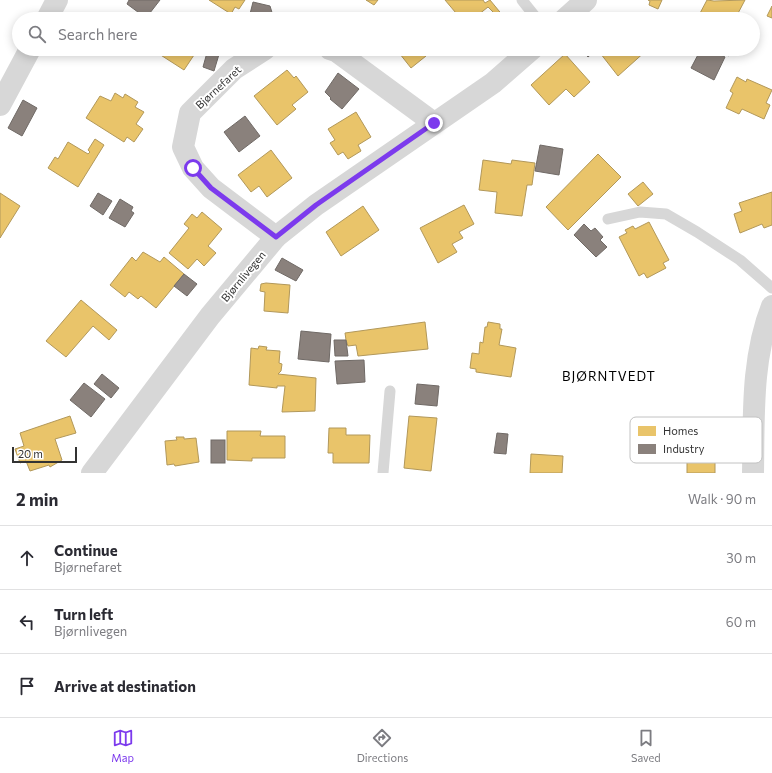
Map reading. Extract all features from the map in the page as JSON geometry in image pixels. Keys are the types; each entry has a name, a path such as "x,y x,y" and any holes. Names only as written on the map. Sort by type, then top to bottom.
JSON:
{"street":[{"path":"51,12 57,0"},
{"path":"573,12 586,0"},
{"path":"0,105 26,56"},
{"name":"Bjørnefaret","path":"254,56 234,69 190,113 183,147 193,168 211,188 276,237"},
{"path":"343,56 434,123"},
{"name":"Bjørnlivegen","path":"92,473 210,316 276,237 316,205 493,83 524,56"},
{"path":"754,417 758,354 772,306"},
{"path":"753,463 753,473"}],"lane":[{"path":"522,0 531,12"},
{"path":"608,219 640,212 666,214 740,260 772,288"},
{"path":"383,473 390,391"}],"building: Homes":[{"path":"209,0 245,0 239,9 235,7 232,12 228,12"},
{"path":"366,0 378,0 374,5"},
{"path":"445,0 483,0 485,3 490,0 500,12 493,12 488,7 482,12 455,12"},
{"path":"648,0 662,0 658,9 649,5 650,1"},
{"path":"707,0 745,0 739,12 701,12"},
{"path":"772,6 772,18 767,16"},
{"path":"162,56 193,56 184,70"},
{"path":"402,56 426,56 411,68"},
{"path":"563,56 567,56 590,82 574,97 566,89 549,105 531,85"},
{"path":"602,56 640,56 618,76"},
{"path":"287,70 294,78 296,76 308,92 292,105 296,109 277,125 254,96"},
{"path":"737,77 746,82 747,79 772,90 766,103 770,105 764,119 742,109 739,114 726,108 733,93 730,91"},
{"path":"115,93 123,98 125,94 138,102 135,107 144,112 136,124 143,129 134,142 127,137 124,142 86,118 100,96 111,101"},
{"path":"356,112 371,137 358,145 361,151 348,159 343,152 338,155 330,143 335,140 328,129"},
{"path":"95,139 104,145 78,187 48,168 55,157 58,159 68,142 88,154 90,152 88,150"},
{"path":"271,150 292,178 267,197 259,186 251,192 238,175"},
{"path":"598,154 621,177 568,230 546,207"},
{"path":"483,160 511,164 512,160 535,163 532,185 527,185 522,216 495,213 497,192 479,190"},
{"path":"643,182 653,194 638,206 628,194"},
{"path":"772,192 772,225 764,228 762,224 740,233 734,214 742,211 739,203"},
{"path":"0,193 20,206 0,238"},
{"path":"464,205 474,224 459,232 463,238 452,244 457,252 438,263 420,228"},
{"path":"363,206 379,230 341,256 326,232"},
{"path":"202,212 222,229 208,246 216,253 204,266 197,259 188,269 169,253 189,228 184,224 192,214 197,218"},
{"path":"649,222 669,260 663,263 666,268 647,278 644,273 639,276 619,237 627,233 625,230 633,226 635,229"},
{"path":"143,252 160,262 164,257 184,274 156,308 141,296 138,299 129,292 125,297 110,285 132,257 136,261"},
{"path":"261,284 290,285 288,313 264,311 265,292 260,291"},
{"path":"81,300 117,330 109,340 93,326 66,357 46,341"},
{"path":"425,322 428,349 358,356 356,345 348,346 346,340 345,333"},
{"path":"488,322 500,324 500,329 502,329 499,345 516,348 511,377 476,372 476,369 470,368 472,353 479,354 480,342 483,343 485,327 487,327"},
{"path":"259,346 267,347 266,350 280,351 279,363 282,364 281,371 278,374 316,378 315,411 282,412 285,386 277,386 277,388 249,385 251,348 258,349"},
{"path":"70,416 76,433 55,439 62,460 50,467 49,465 30,471 26,461 20,463 15,449 24,446 20,433"},
{"path":"409,416 437,418 431,471 404,468"},
{"path":"329,428 346,428 346,435 370,435 369,463 333,463 333,453 328,453"},
{"path":"227,431 261,431 260,436 285,436 285,458 252,458 252,461 227,460"},
{"path":"176,437 184,437 184,439 196,438 199,462 175,466 174,464 167,465 165,441 177,440"},
{"path":"531,454 563,456 562,473 530,473"},
{"path":"687,463 715,463 715,473 687,473"}],"building: Industry":[{"path":"129,0 160,0 151,12 138,12 127,4"},
{"path":"253,2 270,6 272,12 250,12"},
{"path":"206,56 218,56 214,71 203,67"},
{"path":"697,56 725,57 714,80 691,68"},
{"path":"338,73 359,89 342,109 330,99 331,98 325,92"},
{"path":"23,100 37,108 22,136 8,128"},
{"path":"245,116 260,136 239,152 224,132"},
{"path":"540,145 563,149 559,175 535,171"},
{"path":"98,193 112,201 103,215 90,206"},
{"path":"120,199 133,207 131,211 134,213 125,227 109,218"},
{"path":"584,224 591,231 595,228 603,237 600,240 607,247 596,257 574,235"},
{"path":"282,258 303,270 296,281 275,270"},
{"path":"184,274 197,284 187,296 174,286"},
{"path":"301,331 331,334 329,362 298,359"},
{"path":"334,340 346,340 348,356 335,356"},
{"path":"364,360 365,382 337,384 335,361"},
{"path":"102,374 119,388 111,398 94,384"},
{"path":"84,383 105,399 91,417 70,400"},
{"path":"417,384 439,386 437,406 415,404"},
{"path":"497,433 508,434 506,454 494,453"},
{"path":"211,440 225,440 225,463 211,463"}],"district":[{"name":"BJØRNTVEDT","path":"609,376"}],"route":[{"path":"193,168 211,188 276,237 316,205 434,123"}]}
